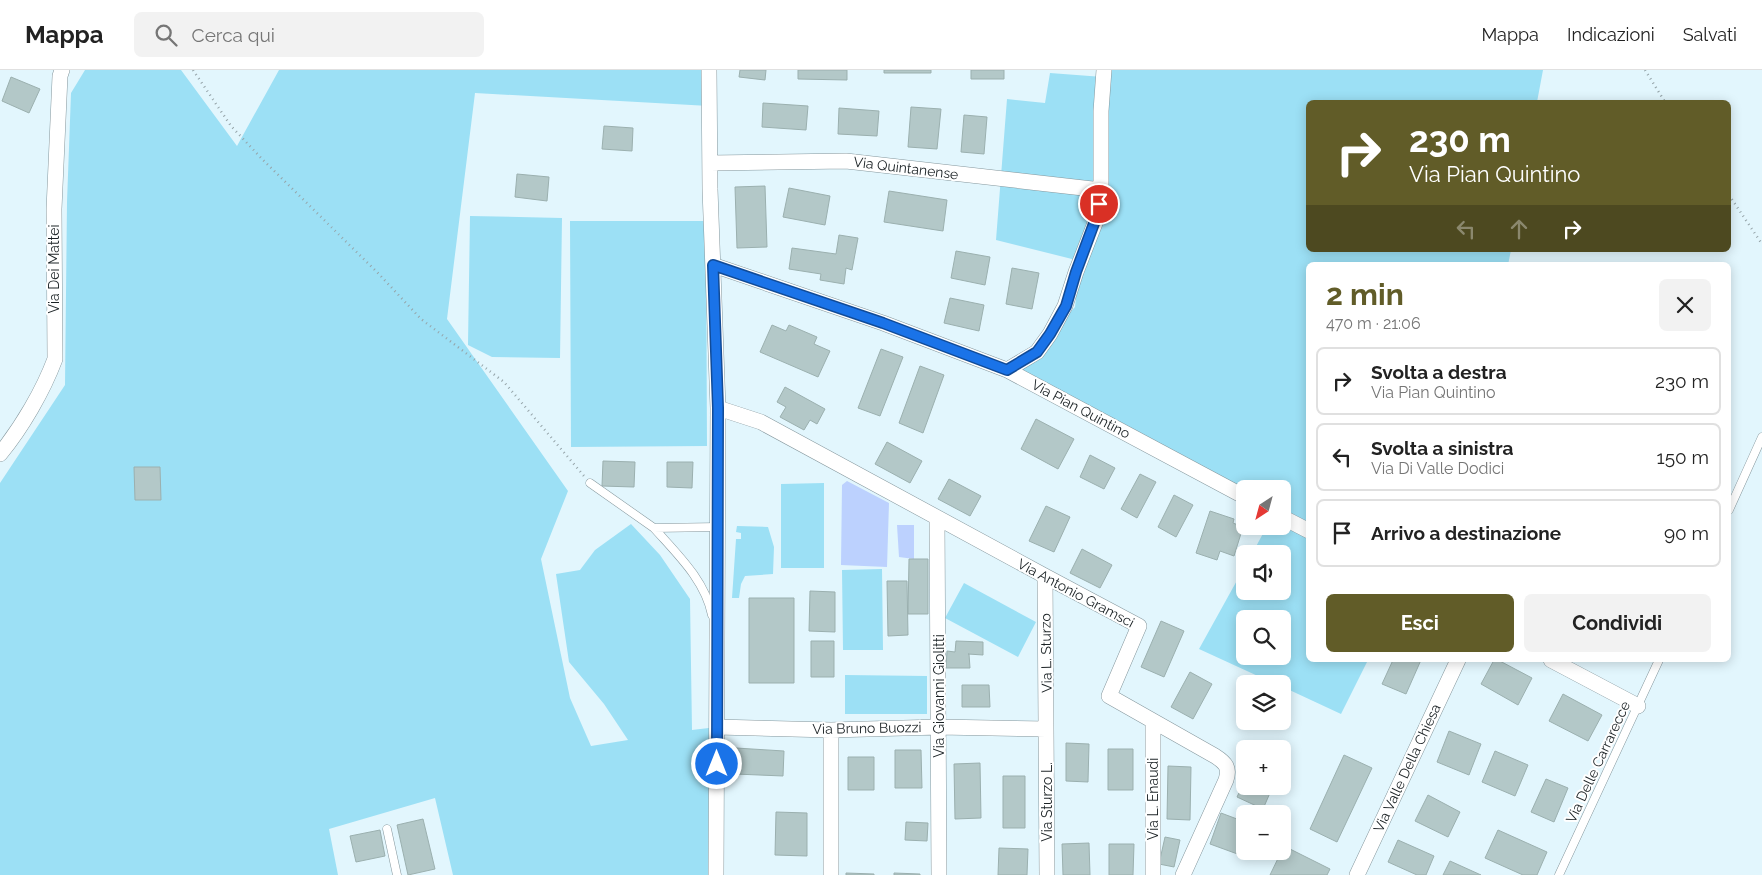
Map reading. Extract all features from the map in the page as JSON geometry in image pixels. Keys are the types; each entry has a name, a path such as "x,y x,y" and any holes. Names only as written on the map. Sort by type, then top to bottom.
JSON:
{"street":[{"name":"Via Dei Mattei","path":"0,454 9,443 47,382 54,359 54,209 60,76 62,70"},
{"path":"709,70 718,408 716,875"},
{"path":"1007,370 1037,352 1050,334 1066,306 1076,272 1096,218 1101,190 1101,111 1104,70"},
{"name":"Via Quintanense","path":"710,163 846,161 1101,190"},
{"name":"Via Pian Quintino","path":"713,265 883,323 1007,370 1236,491"},
{"name":"Via Antonio Gramsci","path":"718,408 761,422 1139,626 1109,696 1215,756 1226,764 1228,769 1226,780 1183,875"},
{"name":"Via Giovanni Giolitti","path":"937,518 939,875"},
{"path":"1291,522 1306,529"},
{"name":"Via L. Sturzo","path":"1045,576 1046,729"},
{"name":"Via Valle Della Chiesa","path":"1356,875 1457,662"},
{"path":"1555,662 1638,706"},
{"name":"Via L. Enaudi","path":"1152,875 1153,722"},
{"name":"Via Bruno Buozzi","path":"717,727 831,730 939,727 1046,729"},
{"name":"Via Sturzo L.","path":"1046,729 1047,875"},
{"path":"831,730 831,875"}],"lane":[{"path":"1731,506 1762,437"},
{"path":"590,483 654,528 694,574 710,606 717,641"},
{"path":"654,528 718,527"},
{"name":"Via Delle Carrarecce","path":"1559,875 1658,662"},
{"path":"387,829 397,875"}],"path":[{"path":"193,70 232,126 263,160 377,272 421,319 504,382 590,483"},
{"path":"1645,70 1664,100"},
{"path":"1731,198 1762,244"}],"shaded area":[{"path":"85,70 181,70 237,146 279,70 709,70 709,106 475,93 447,319 568,491 541,559 570,698 591,746 628,740 604,704 569,662 556,574 580,570 595,550 631,524 660,555 690,599 692,730 717,727 716,875 453,875 435,798 329,829 338,875 0,875 0,483 65,385 67,202 71,93"},
{"path":"1104,70 1543,70 1537,100 1306,100 1306,252 1511,252 1509,262 1306,262 1306,662 1367,662 1341,714 1291,691 1291,675 1255,675 1199,649 1236,582 1236,600 1291,600 1291,545 1257,545 1262,535 1291,535 1291,480 1236,480 1236,484 1007,370 1050,334 1075,307 1080,261 996,240 1007,99 1045,103 1050,73 1103,77"},
{"path":"470,216 562,218 560,358 492,357 468,345"},
{"path":"570,221 706,221 707,446 571,447"},
{"path":"847,481 889,503 887,567 841,565 842,485"},
{"path":"824,483 824,568 781,568 781,484"},
{"path":"897,525 914,525 914,559 899,557"},
{"path":"737,526 768,527 774,547 773,574 745,576 741,584 739,598 732,598 736,539 741,539 741,533 736,532"},
{"path":"882,569 883,650 843,650 842,570"},
{"path":"964,583 1036,622 1018,657 945,618"},
{"path":"845,675 927,676 927,714 845,714"}],"building":[{"path":"740,70 766,70 765,80 739,77"},
{"path":"798,70 847,70 847,80 798,79"},
{"path":"884,70 931,70 931,73 884,73"},
{"path":"971,70 1004,70 1004,79 971,79"},
{"path":"11,77 40,89 29,113 2,101"},
{"path":"763,103 808,106 806,130 762,127"},
{"path":"911,107 941,109 937,149 908,147"},
{"path":"839,108 879,111 877,136 838,134"},
{"path":"964,115 987,117 984,154 961,152"},
{"path":"604,126 633,128 632,151 602,149"},
{"path":"517,174 549,177 547,201 515,197"},
{"path":"765,186 767,247 737,248 735,187"},
{"path":"789,188 830,196 825,225 783,217"},
{"path":"889,191 947,200 943,231 884,222"},
{"path":"839,235 858,238 852,270 846,268 844,284 820,280 821,274 789,269 792,248 836,254"},
{"path":"956,251 990,257 985,285 951,278"},
{"path":"1012,268 1039,273 1032,309 1006,304"},
{"path":"950,298 984,305 979,331 944,323"},
{"path":"772,325 786,331 789,325 817,337 814,344 830,351 818,377 760,352"},
{"path":"881,349 903,357 880,416 858,408"},
{"path":"920,366 944,375 923,433 899,423"},
{"path":"785,387 825,409 817,424 810,420 804,430 780,417 786,407 777,402"},
{"path":"1036,419 1074,439 1058,469 1021,449"},
{"path":"887,442 922,461 910,483 875,464"},
{"path":"1090,455 1115,468 1104,489 1080,477"},
{"path":"603,461 635,462 634,487 602,486"},
{"path":"667,462 693,462 692,488 667,487"},
{"path":"134,467 160,467 161,500 135,500"},
{"path":"1140,474 1156,482 1137,518 1121,509"},
{"path":"949,479 981,496 970,516 938,499"},
{"path":"1174,495 1193,505 1176,537 1158,527"},
{"path":"1046,506 1070,517 1054,552 1029,541"},
{"path":"1210,511 1234,519 1236,535 1241,535 1234,556 1220,551 1217,560 1196,553"},
{"path":"1082,549 1112,565 1100,588 1070,573"},
{"path":"909,559 928,559 928,614 908,614"},
{"path":"887,581 907,581 908,635 888,636"},
{"path":"810,591 835,592 835,632 809,631"},
{"path":"749,598 794,598 794,683 749,683"},
{"path":"1161,621 1184,631 1164,677 1141,667"},
{"path":"811,641 834,641 834,677 811,677"},
{"path":"956,641 983,642 983,655 969,654 970,668 946,668 947,651 955,652"},
{"path":"1392,662 1420,662 1406,694 1382,684"},
{"path":"1493,662 1502,662 1532,678 1518,705 1481,684"},
{"path":"1190,672 1212,684 1193,719 1171,707"},
{"path":"962,685 989,685 990,707 962,707"},
{"path":"1563,694 1602,715 1588,741 1549,721"},
{"path":"1449,731 1481,744 1469,775 1437,762"},
{"path":"1066,743 1089,744 1088,782 1066,781"},
{"path":"736,748 784,751 783,776 735,774"},
{"path":"1108,749 1133,749 1133,790 1108,790"},
{"path":"895,750 921,750 922,788 895,788"},
{"path":"1495,751 1528,765 1515,796 1482,782"},
{"path":"1344,755 1372,768 1337,842 1310,829"},
{"path":"848,757 874,757 874,790 848,790"},
{"path":"980,763 981,818 955,819 954,764"},
{"path":"1168,766 1191,767 1190,820 1167,819"},
{"path":"1003,776 1025,776 1025,828 1003,828"},
{"path":"1546,779 1568,788 1554,822 1531,812"},
{"path":"1238,795 1269,795 1265,805 1254,805 1237,797"},
{"path":"1428,795 1460,812 1448,837 1415,821"},
{"path":"776,812 807,813 807,856 775,855"},
{"path":"1221,813 1236,819 1236,853 1210,844"},
{"path":"423,819 435,869 408,875 397,825"},
{"path":"906,822 928,823 927,841 905,840"},
{"path":"380,830 385,856 356,862 350,836"},
{"path":"1498,830 1547,852 1537,875 1523,875 1485,858"},
{"path":"1165,837 1180,840 1174,867 1159,864"},
{"path":"1398,840 1434,856 1426,875 1417,875 1388,862"},
{"path":"1089,843 1090,875 1063,875 1062,844"},
{"path":"1109,844 1134,844 1133,875 1109,875"},
{"path":"999,848 1028,849 1027,875 998,875"},
{"path":"1291,850 1330,869 1327,875 1270,875 1277,860 1291,860"},
{"path":"1450,861 1481,875 1443,875"},
{"path":"846,873 874,874 874,875 846,875"},
{"path":"894,873 920,874 920,875 894,875"}],"route":[{"path":"717,764 718,408 713,265 883,323 1007,370 1037,352 1066,306 1099,204"}]}
